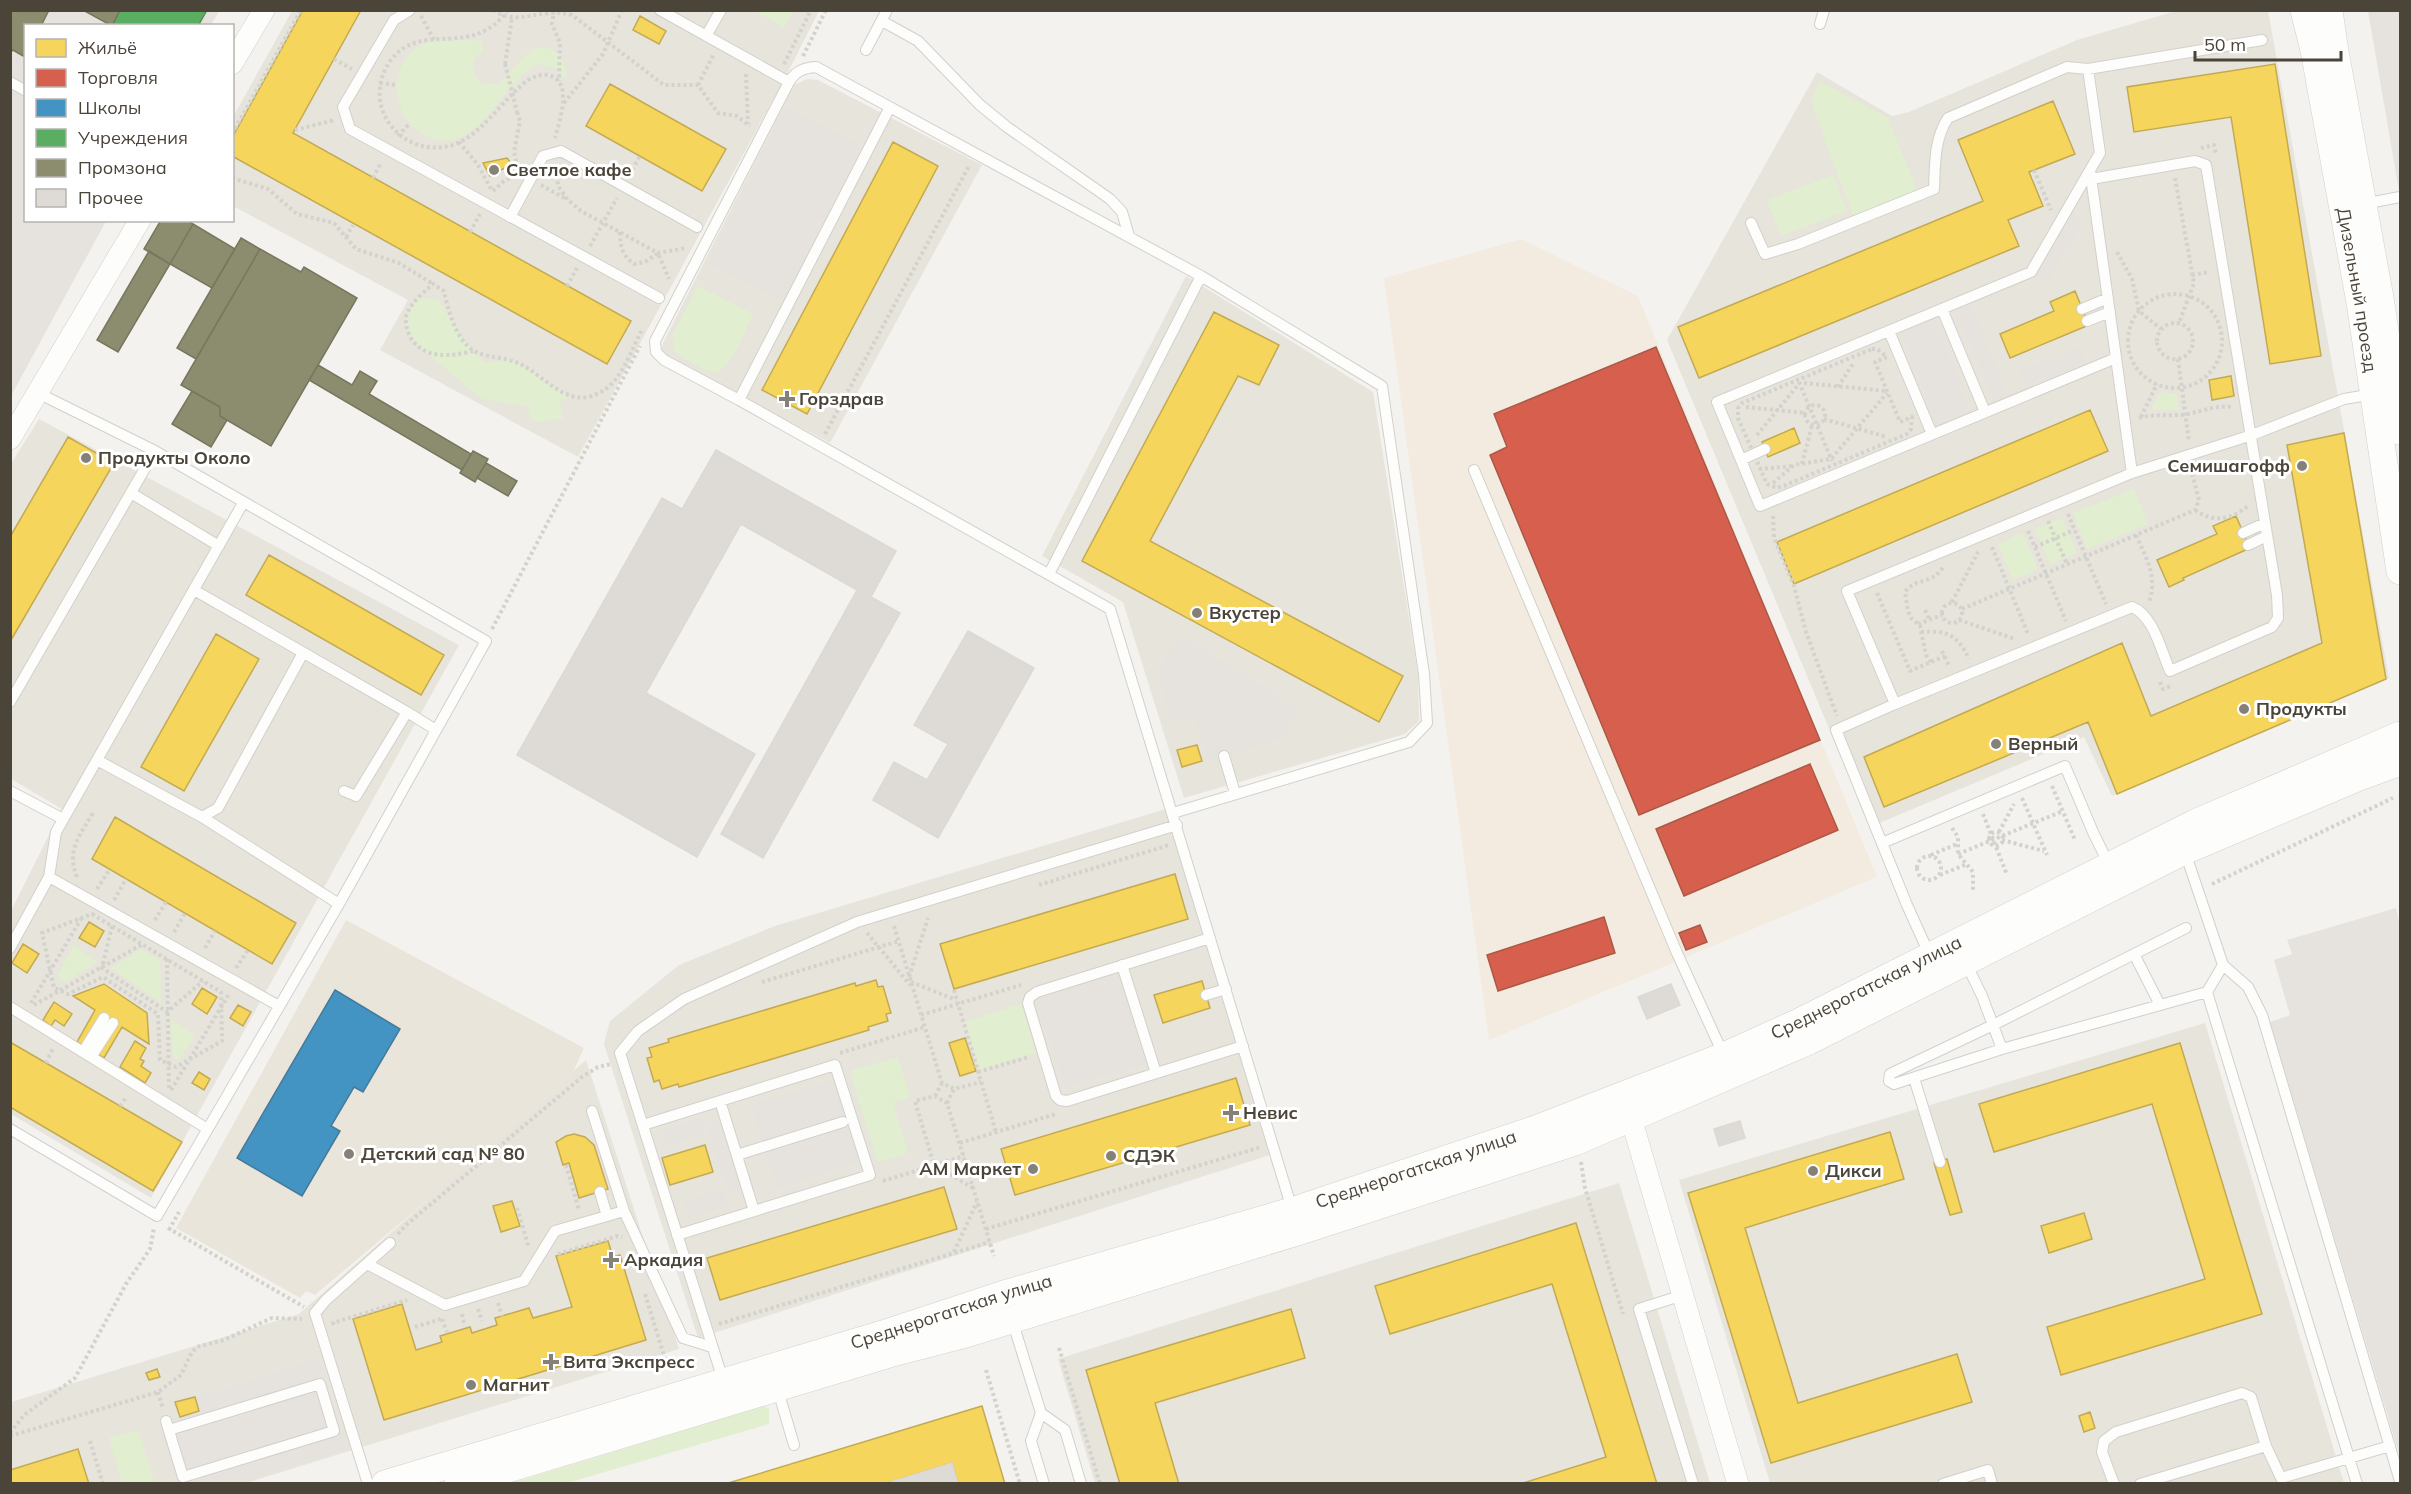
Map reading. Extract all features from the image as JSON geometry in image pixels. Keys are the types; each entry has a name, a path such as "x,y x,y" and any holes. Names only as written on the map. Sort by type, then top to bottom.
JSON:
{"street":[{"path":"234,61 264,10"},
{"name":"Дизельный проезд","path":"2304,10 2379,319 2374,394 2400,571"},
{"name":"Дизельный проезд","path":"2329,10 2363,204 2379,319 2400,431"},
{"path":"10,439 139,222"},
{"name":"Среднерогатская улица","path":"385,1484 414,1479 774,1378 1012,1319 1296,1221 1486,1147 1727,1066 1809,1041 1960,953 2400,735"},
{"name":"Среднерогатская улица","path":"2180,842 2400,762"},
{"name":"Среднерогатская улица","path":"774,1378 974,1303 1296,1221 1558,1148 1631,1118 1727,1066"},
{"path":"1631,1118 1738,1484"},
{"name":"Среднерогатская улица","path":"458,1484 727,1392"}],"lane":[{"path":"410,10 394,20 343,107 350,129 659,298"},
{"path":"660,10 778,76 791,79"},
{"path":"706,36 721,10"},
{"path":"1820,24 1824,10"},
{"path":"866,50 885,16 918,41 980,105 1007,127 1110,199 1122,212 1129,236"},
{"path":"1751,223 1765,254 1798,244 1934,189 1938,142 1941,129 1948,118 2067,67 2088,69 2262,40"},
{"path":"1173,813 1409,742 1427,723 1424,674 1382,386 1201,276 1129,236 816,67 803,68 791,79 655,341 656,352 664,360 1110,609 1296,1221"},
{"path":"2088,69 2100,153 2091,175 2031,272 1717,402 1760,506 1836,469 1932,434 2116,358"},
{"path":"10,82 24,90"},
{"path":"739,400 890,107"},
{"path":"510,217 543,156 561,151 697,227"},
{"path":"1936,966 1836,730 2132,607 2139,609 2147,619 2170,671 2272,627 2278,618 2277,595 2252,435 2237,386 2206,165 2200,161 2091,175"},
{"path":"2091,175 2132,472"},
{"path":"2363,204 2400,197"},
{"path":"1049,574 1201,276"},
{"path":"2082,309 2108,298"},
{"path":"1942,309 1985,412"},
{"path":"2087,321 2110,312"},
{"path":"1889,331 1932,434"},
{"path":"10,1129 157,1216 206,1128 339,904 486,641 155,451 38,393"},
{"path":"1895,704 1847,591 2064,506 2132,472 2252,435 2344,399 2374,394"},
{"path":"1741,460 1765,449"},
{"path":"10,702 155,451"},
{"path":"1474,470 1677,953 1727,1066"},
{"path":"131,493 219,546"},
{"path":"10,948 49,877 56,832 243,503"},
{"path":"2243,533 2265,523"},
{"path":"2248,545 2267,536"},
{"path":"194,590 436,730"},
{"path":"202,817 218,808 303,653"},
{"path":"344,790 356,796 407,712"},
{"path":"1224,756 1236,793"},
{"path":"97,760 202,817 339,904"},
{"path":"1882,843 2065,766 2093,832 2115,875"},
{"path":"10,791 63,819"},
{"path":"727,1392 677,1235 663,1175 643,1125 620,1053 638,1031 684,999 857,922 1177,825"},
{"path":"2180,842 2223,965 2248,987 2262,1015 2400,1481"},
{"path":"49,877 152,932 279,1006"},
{"path":"2186,928 1890,1074 1889,1080 1894,1084 2002,1049 2206,992 2223,965"},
{"path":"1210,938 1037,992 1030,997 1028,1003 1056,1096 1060,1100 1067,1101 1243,1046"},
{"path":"1960,953 2002,1049"},
{"path":"2134,954 2160,1005"},
{"path":"1122,965 1156,1073"},
{"path":"1206,995 1226,989"},
{"path":"2206,992 2357,1484"},
{"path":"10,1007 206,1128"},
{"path":"87,1054 108,1020"},
{"path":"643,1125 835,1065 870,1175 677,1235"},
{"path":"1914,1078 1940,1162"},
{"path":"720,1101 754,1211"},
{"path":"592,1111 624,1211 683,1338 712,1347"},
{"path":"737,1155 843,1122"},
{"path":"600,1192 607,1216"},
{"path":"369,1265 445,1305 524,1281 555,1231 624,1211"},
{"path":"368,1484 317,1316 326,1300 369,1265 390,1243"},
{"path":"1683,1295 1639,1309 1693,1484"},
{"path":"1012,1319 1041,1413 1031,1440 1044,1484"},
{"path":"774,1378 794,1444"},
{"path":"320,1384 334,1431 183,1477 168,1425 320,1384"},
{"path":"2114,1484 2102,1452 2104,1441 2116,1432 2242,1393 2251,1397 2266,1446 2281,1478 2390,1446"},
{"path":"1041,1413 1065,1430 1081,1484"},
{"path":"2140,1484 2266,1446"},
{"path":"1943,1484 1988,1470 1992,1484"}],"path":[{"path":"234,130 301,10"},
{"path":"417,10 434,41"},
{"path":"493,10 504,17 513,18 554,11 572,15 664,85 698,85"},
{"path":"508,10 504,17 483,33 471,38 414,43 396,54 383,73 379,88 381,109 388,123 396,133 417,144 444,147 459,142 484,123 528,80 538,75 553,76 559,82"},
{"path":"622,10 609,43 564,103 553,152 555,177 568,200 581,211 658,253 669,279"},
{"path":"778,76 811,10"},
{"path":"791,79 826,10"},
{"path":"554,11 552,24 559,37 559,82 564,103"},
{"path":"513,18 505,64 520,121 514,152 519,174"},
{"path":"698,85 720,44"},
{"path":"698,85 718,113 737,116 749,125 746,58"},
{"path":"295,130 346,118"},
{"path":"459,142 478,165 492,192"},
{"path":"2191,149 2214,145 2216,157"},
{"path":"819,445 976,154"},
{"path":"567,286 640,156"},
{"path":"2173,165 2194,283 2179,323"},
{"path":"2034,170 2051,210"},
{"path":"234,179 268,189 297,214 334,223 356,249 399,263 444,291 460,335 473,351"},
{"path":"2046,219 2056,201"},
{"path":"346,237 353,225"},
{"path":"620,232 622,252 634,264 645,262 658,253 686,248"},
{"path":"2115,248 2132,279 2139,311 2161,329"},
{"path":"2192,275 2211,272 2215,274"},
{"path":"433,284 410,308 406,318 408,333 416,345 438,356 473,351 520,364 570,397 584,398 608,388 616,379 643,328"},
{"path":"2164,295 2190,296 2203,303 2214,314 2220,328 2222,344 2218,360 2209,373 2197,383 2181,388 2169,388 2146,378 2138,370 2129,351 2129,329 2139,311 2150,301 2164,295"},
{"path":"2223,321 2227,343"},
{"path":"2171,323 2179,323 2188,328 2193,340 2189,353 2178,359 2165,357 2158,351 2157,338 2161,329 2171,323"},
{"path":"486,641 650,328"},
{"path":"2122,335 2127,367"},
{"path":"1838,387 1860,353"},
{"path":"1800,382 1749,444 1759,469 1770,486 1777,488 1836,469 1907,434 1911,429 1912,417 1900,422 1875,363 1887,357"},
{"path":"2178,359 2190,446"},
{"path":"1794,370 1815,425 1836,469"},
{"path":"1800,382 1887,392"},
{"path":"2140,418 2157,384"},
{"path":"2134,420 2166,412 2186,414 2218,405 2238,408 2237,386"},
{"path":"2169,388 2169,393"},
{"path":"1759,469 1831,459 1887,392"},
{"path":"1809,406 1816,405 1822,408 1824,419"},
{"path":"1739,406 1805,413"},
{"path":"1809,406 1805,413 1806,420 1815,425"},
{"path":"1802,464 1815,425 1824,419 1895,439"},
{"path":"1770,486 1794,465"},
{"path":"2181,471 2201,466"},
{"path":"1962,609 2195,510 2199,500 2191,468"},
{"path":"2195,510 2209,519 2221,520 2243,510 2248,506 2250,498"},
{"path":"1772,500 1774,538 1794,585 1806,632 1841,728"},
{"path":"2067,564 2047,517 2064,506 2111,616"},
{"path":"2026,526 2066,622"},
{"path":"2035,547 2074,530"},
{"path":"2136,535 2152,571 2153,587 2148,605"},
{"path":"1989,541 2030,637"},
{"path":"1942,615 1944,606 1952,602 1983,544"},
{"path":"1931,662 1926,655 1921,632 1908,611 1905,592 1913,583 1927,581 1935,576 1946,559"},
{"path":"1875,588 1910,671 1945,656"},
{"path":"1942,615 1948,622 1954,623 1959,620 1963,614 1962,609 1952,602"},
{"path":"1925,609 1929,619"},
{"path":"1917,624 1942,615"},
{"path":"1959,620 2021,641"},
{"path":"1946,632 1948,622"},
{"path":"1921,632 1946,632 1960,643 1971,663"},
{"path":"1942,651 1951,671"},
{"path":"2159,680 2163,689 2174,685"},
{"path":"2047,774 2075,840"},
{"path":"1991,833 2001,836 2046,853 2020,794 2001,836 1996,846"},
{"path":"2212,884 2393,798"},
{"path":"1979,802 1991,833 1991,840 1996,846 2007,875"},
{"path":"1958,854 2062,811"},
{"path":"1940,819 1954,830 1958,837 1958,854 1974,877 1973,892"},
{"path":"1170,845 1177,825"},
{"path":"1958,844 1920,859 1917,870 1921,877 1928,880 1967,864"},
{"path":"1931,855 1940,863 1939,875"},
{"path":"95,892 110,869"},
{"path":"112,903 126,879"},
{"path":"85,912 28,1008 142,944 152,932 166,902"},
{"path":"88,906 113,922 102,968"},
{"path":"890,911 909,980"},
{"path":"167,1012 206,979 230,994 169,1093 167,1012 168,941 185,913"},
{"path":"92,914 221,992 222,1041 176,1067 160,1060 158,1014 103,977 68,994 54,988 42,933 81,918 92,914"},
{"path":"905,989 928,918"},
{"path":"857,922 909,980 942,1083 954,1089 981,1082"},
{"path":"200,957 215,931"},
{"path":"756,984 899,941"},
{"path":"233,974 248,950"},
{"path":"102,968 167,1012"},
{"path":"909,980 957,1002"},
{"path":"921,1015 957,1002 1023,984"},
{"path":"954,990 996,1132"},
{"path":"833,1055 925,1027"},
{"path":"46,1063 54,1045"},
{"path":"978,1072 1043,1052"},
{"path":"390,1243 406,1225 582,1077 598,1067 616,1063"},
{"path":"934,1096 942,1083"},
{"path":"954,1089 947,1103 994,1256"},
{"path":"120,1106 130,1090"},
{"path":"947,1103 934,1096 915,1101 934,1166 973,1188"},
{"path":"986,1229 1262,1147"},
{"path":"566,1165 590,1245"},
{"path":"953,1253 977,1201"},
{"path":"157,1216 169,1230 317,1316"},
{"path":"10,1434 24,1415 75,1378 126,1284 150,1249 157,1216"},
{"path":"556,1255 618,1236 627,1244"},
{"path":"706,1328 990,1242"},
{"path":"642,1286 666,1362"},
{"path":"415,1327 508,1299"},
{"path":"336,1334 333,1323 408,1300 417,1304"},
{"path":"498,1302 502,1316"},
{"path":"478,1308 482,1321"},
{"path":"461,1313 465,1326"},
{"path":"434,1314 442,1319 447,1332"},
{"path":"10,1434 158,1392 181,1375 192,1352 201,1345 224,1340 272,1318 317,1316"},
{"path":"1059,1348 1100,1484"},
{"path":"986,1370 1020,1484"},
{"path":"90,1441 103,1484"}],"shaded area":[{"path":"11,11 219,11 212,24 24,24 24,222 105,222 11,396"},
{"path":"292,11 819,11 784,80 578,457 380,350 408,300 234,207 234,115"},
{"path":"2176,11 2268,11 2389,678 2112,796 2084,737 1870,827 1667,340 1817,72 1892,116 1909,112 2077,40"},
{"path":"2368,11 2400,11 2400,197"},
{"path":"807,79 818,80 982,165 830,443 666,355 662,350 663,343 794,85"},
{"path":"786,107 861,145 782,302 707,264"},
{"path":"2072,215 2083,222 2048,281 2037,275"},
{"path":"1521,239 1638,296 1877,877 1489,1040 1384,278"},
{"path":"1186,276 1373,392 1418,675 1419,721 1405,734 1184,798 1123,602 1042,556"},
{"path":"1970,304 2008,395 1994,401 1956,310"},
{"path":"1935,318 1970,411 1936,424 1901,331"},
{"path":"2080,347 2087,363 2027,386 2020,370"},
{"path":"39,419 459,645 151,1198 11,1114 11,911 62,809 11,779 10,465"},
{"path":"1181,635 1299,708 1282,739 1208,761 1195,718 1172,725 1157,671"},
{"path":"1166,809 1270,1155 698,1338 604,1044 610,1021 679,965 775,926"},
{"path":"2396,908 2400,925 2400,1457 2270,1022 2290,1015 2274,960 2292,954 2287,940"},
{"name":"Детский сад № 80","path":"346,920 584,1048 569,1081 315,1295 306,1291 300,1298 176,1228"},
{"path":"1119,973 1146,1064 1064,1088 1037,997"},
{"path":"2205,1023 2344,1483 1770,1483 1679,1180"},
{"path":"586,1060 679,1349 246,1483 11,1484 11,1402 299,1314"},
{"path":"836,1078 862,1161 777,1188 751,1105"},
{"path":"701,1118 706,1133 666,1145 661,1130"},
{"path":"720,1119 742,1189 727,1193 705,1124"},
{"path":"1619,1183 1710,1483 1095,1483 1058,1359"},
{"path":"723,1188 729,1206 688,1218 683,1201"},
{"path":"319,1359 347,1450 235,1483 176,1483 157,1423 199,1411 195,1397"}],"green space":[{"path":"754,11 793,11 784,27"},
{"path":"436,41 482,41 483,51 475,58 473,67 476,76 483,84 499,84 524,56 540,47 548,48 561,57 565,66 566,80 557,69 537,64 516,81 480,123 469,132 448,141 423,134 405,116 400,105 397,81 400,68 409,55 422,44"},
{"path":"1819,81 1887,117 1917,190 1853,216 1811,101"},
{"path":"1833,175 1847,211 1781,236 1767,200"},
{"path":"698,286 753,314 731,359 719,371 712,372 704,369 675,352 672,336"},
{"path":"418,298 438,300 452,318 460,335 485,363 506,359 520,364 570,397 559,402 564,418 539,422 530,419 529,407 482,399 416,344 411,337 406,321"},
{"path":"2160,392 2177,394 2179,410 2151,410"},
{"path":"2134,489 2148,524 2087,549 2073,513"},
{"path":"2062,518 2077,553 2050,564 2035,529"},
{"path":"2023,533 2038,569 2013,580 1998,544"},
{"path":"74,945 98,962 66,982 57,977"},
{"path":"141,949 160,960 161,1003 111,968"},
{"path":"1021,1004 1036,1053 979,1070 965,1022"},
{"path":"171,1018 195,1036 179,1060 173,1058"},
{"path":"898,1057 910,1097 893,1103 908,1153 877,1162 850,1071"},
{"path":"764,1406 769,1409 769,1424 567,1483 512,1483"},
{"path":"138,1430 155,1483 122,1483 109,1438"}],"building: Жильё":[{"path":"303,10 361,10 293,133 631,321 607,364 234,157 234,134"},
{"path":"640,16 666,31 659,44 633,30"},
{"path":"2275,64 2321,356 2270,364 2231,117 2134,132 2127,87"},
{"path":"610,84 726,149 702,191 586,126"},
{"path":"2053,101 2075,154 2029,172 2043,206 2008,220 2019,246 1699,378 1678,327 1983,201 1958,140"},
{"path":"893,142 938,166 807,414 762,390"},
{"name":"Светлое кафе","path":"507,158 512,164 490,176 483,163"},
{"path":"2075,291 2089,325 2010,358 2000,334 2054,311 2050,302"},
{"path":"1214,312 1279,345 1259,385 1238,376 1150,541 1403,676 1379,722 1082,561"},
{"path":"2231,376 2234,396 2212,400 2209,380"},
{"path":"2090,410 2108,451 1794,584 1777,542"},
{"path":"1794,428 1800,443 1768,457 1762,442"},
{"path":"2344,433 2386,679 2117,794 2088,722 1884,807 1864,757 2122,643 2151,716 2322,643 2287,445"},
{"path":"68,437 114,463 10,642 10,537"},
{"path":"2236,516 2250,548 2183,578 2184,580 2169,587 2157,560 2217,534 2213,526"},
{"path":"269,555 444,655 421,695 246,595"},
{"path":"216,634 259,659 184,791 141,767"},
{"path":"1197,745 1202,761 1182,767 1177,750"},
{"path":"115,817 296,923 272,964 92,859"},
{"path":"1175,874 1188,919 954,989 940,944"},
{"path":"89,922 104,931 95,947 79,938"},
{"path":"23,944 39,954 27,973 12,963"},
{"path":"876,980 878,987 883,986 891,1013 886,1014 888,1021 868,1027 869,1030 679,1087 678,1084 662,1089 659,1080 654,1082 647,1058 652,1057 649,1048 669,1042 668,1039 855,983 856,986"},
{"path":"1202,981 1210,1008 1163,1023 1154,995"},
{"path":"104,984 147,1013 149,1044 122,1027 104,1058 77,1042 95,1010 73,996"},
{"path":"202,988 217,997 207,1014 192,1004"},
{"path":"54,1002 72,1014 64,1026 55,1020 51,1026 43,1020"},
{"path":"238,1005 251,1012 243,1026 230,1018"},
{"path":"965,1038 976,1071 960,1076 949,1043"},
{"path":"135,1041 146,1048 140,1059 144,1061 141,1066 151,1073 145,1083 120,1067"},
{"path":"10,1042 182,1142 153,1191 10,1107"},
{"path":"2180,1043 2262,1314 2061,1375 2047,1327 2205,1279 2156,1117 2152,1104 1994,1152 1979,1104"},
{"path":"199,1072 210,1079 204,1090 192,1083"},
{"path":"1236,1078 1250,1125 1015,1195 1001,1149"},
{"path":"1890,1132 1904,1179 1745,1228 1798,1403 1957,1354 1972,1402 1771,1463 1688,1193"},
{"path":"574,1134 585,1137 594,1145 608,1189 579,1198 569,1163 563,1165 556,1142"},
{"path":"705,1145 713,1172 670,1185 662,1158"},
{"path":"1947,1159 1962,1212 1950,1215 1934,1163"},
{"path":"944,1187 957,1229 720,1300 707,1258"},
{"path":"512,1201 520,1226 501,1232 493,1206"},
{"path":"2084,1213 2092,1239 2049,1253 2041,1226"},
{"path":"1576,1223 1657,1484 1520,1484 1606,1457 1552,1284 1390,1334 1375,1286"},
{"path":"608,1241 613,1257 620,1255 646,1340 384,1420 353,1319 402,1304 416,1350 442,1342 440,1336 470,1327 472,1333 497,1325 495,1318 529,1308 533,1318 572,1307 556,1256"},
{"path":"1291,1309 1305,1358 1155,1403 1179,1484 1120,1484 1086,1370"},
{"path":"157,1369 160,1377 149,1380 146,1373"},
{"path":"195,1397 199,1411 180,1417 175,1402"},
{"path":"982,1406 1005,1484 958,1484 952,1463 884,1484 725,1484"},
{"path":"2090,1412 2095,1428 2084,1432 2079,1416"},
{"path":"78,1449 89,1484 10,1484 10,1470"}],"building: Торговля":[{"path":"1656,347 1820,740 1639,815 1490,455 1507,447 1494,414"},
{"path":"1810,764 1838,830 1684,896 1656,829"},
{"path":"1604,917 1615,953 1498,991 1487,955"},
{"path":"1700,925 1707,942 1686,950 1679,933"}],"building: Школы":[{"path":"335,990 400,1029 363,1092 354,1087 331,1126 340,1131 302,1196 237,1158"}],"building: Учреждения":[{"path":"120,10 207,10 199,24 113,24"}],"building: Промзона":[{"path":"10,10 49,10 42,24 24,24 23,56 13,50 10,53"},
{"path":"83,10 120,10 113,24 108,24"},
{"path":"160,222 190,222 193,224 170,264 144,249"},
{"path":"193,224 235,249 212,288 170,264"},
{"path":"241,238 260,249 196,359 177,348"},
{"path":"260,249 301,272 304,267 357,298 271,446 220,416 220,407 181,385"},
{"path":"149,251 170,264 118,352 97,340"},
{"path":"318,365 352,385 360,371 377,381 369,394 471,454 462,470 309,380"},
{"path":"192,391 220,407 220,416 227,420 211,447 172,424"},
{"path":"473,451 488,459 475,482 460,473"},
{"path":"486,463 517,481 508,496 477,478"}],"building: Прочее":[{"path":"716,450 896,551 871,597 900,613 763,858 721,834 857,590 741,524 646,693 755,754 697,857 517,755 662,498 682,509"},
{"path":"968,631 1034,668 938,838 873,800 894,762 927,780 948,744 914,725"},
{"path":"1671,984 1680,1005 1647,1019 1638,997"},
{"path":"1740,1121 1745,1138 1719,1146 1714,1129"},
{"path":"952,1463 958,1484 884,1484"}],"place":[{"name":"Светлое кафе","path":"494,170"},
{"name":"Горздрав","path":"787,399"},
{"name":"Продукты Около","path":"86,458"},
{"name":"Семишагофф","path":"2302,466"},
{"name":"Вкустер","path":"1197,613"},
{"name":"Продукты","path":"2244,709"},
{"name":"Верный","path":"1996,744"},
{"name":"Невис","path":"1231,1113"},
{"name":"Детский сад № 80","path":"349,1154"},
{"name":"СДЭК","path":"1111,1156"},
{"name":"АМ Маркет","path":"1033,1169"},
{"name":"Дикси","path":"1813,1171"},
{"name":"Аркадия","path":"611,1260"},
{"name":"Вита Экспресс","path":"551,1362"},
{"name":"Магнит","path":"471,1385"}]}
